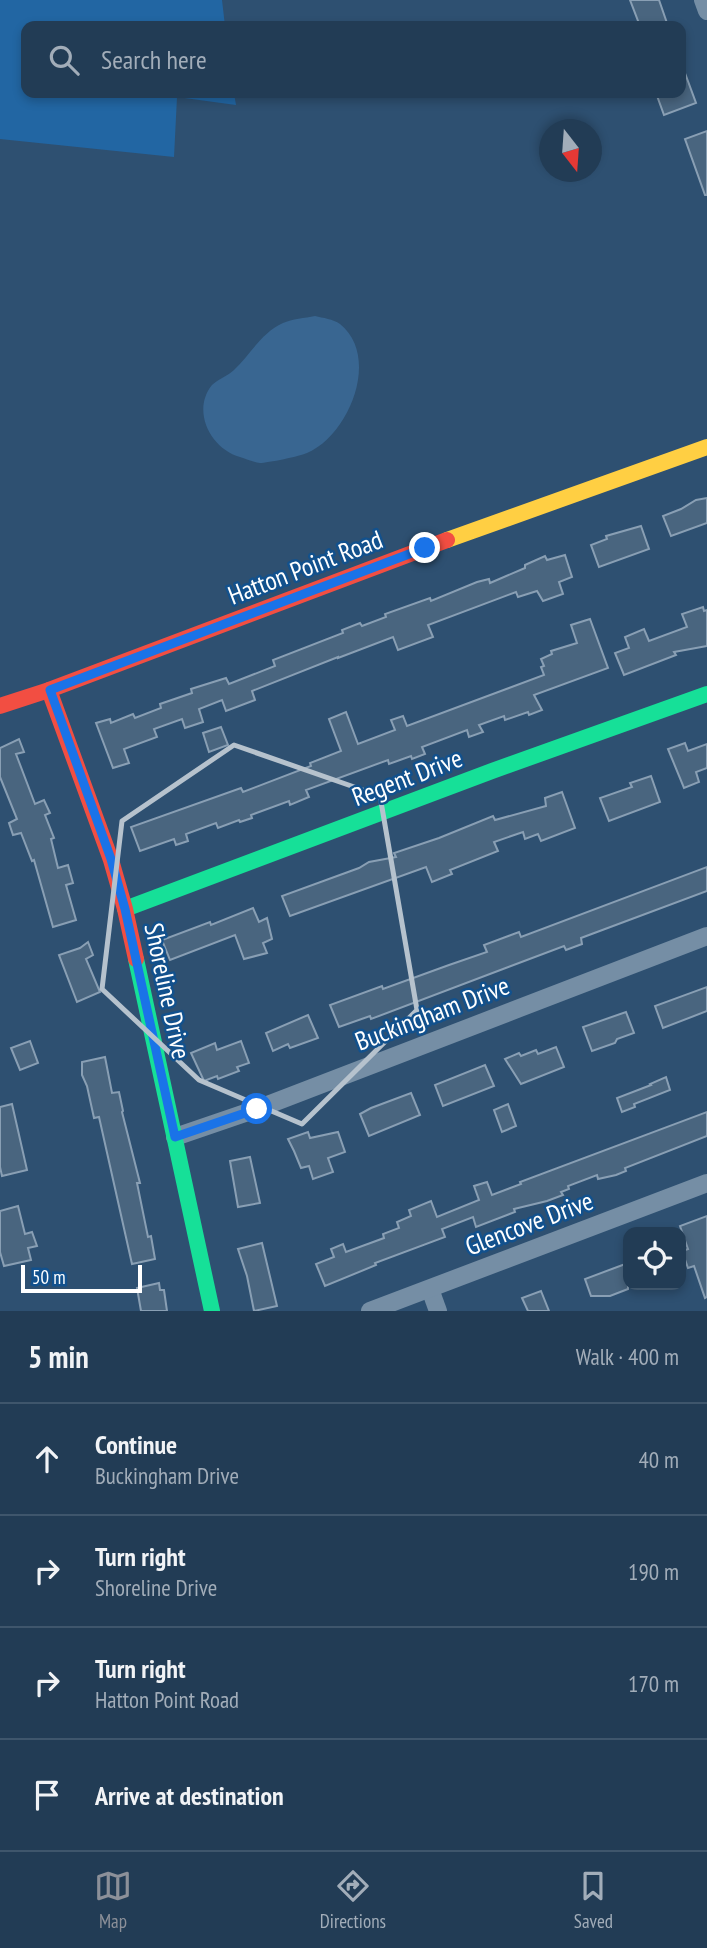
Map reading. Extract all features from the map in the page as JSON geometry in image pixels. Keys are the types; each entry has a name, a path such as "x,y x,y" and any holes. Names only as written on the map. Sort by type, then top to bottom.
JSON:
{"street":[{"path":"703,0 707,11"},
{"name":"Hatton Point Road","path":"0,706 50,690 425,548 707,447"},
{"name":"Shoreline Drive","path":"50,690 111,859 125,909 212,1311"},
{"name":"Regent Drive","path":"125,909 492,771 707,694"},
{"name":"Buckingham Drive","path":"175,1137 257,1109 707,936"},
{"name":"Glencove Drive","path":"370,1311 707,1183"},
{"path":"430,1289 439,1311"}],"highlighted area":[{"path":"234,745 380,796 417,1010 302,1124 199,1080 102,989 122,821"}],"shaded area":[{"path":"0,0 222,0 224,21 21,21 21,98 177,98 174,157 0,139"},
{"path":"184,98 235,98 236,105"},
{"path":"315,316 340,324 352,338 358,356 359,375 347,413 336,430 322,444 307,453 260,463 230,453 213,438 204,417 203,406 212,385 234,370 275,327 290,320"}],"building":[{"path":"630,0 659,0 666,21 638,21"},
{"path":"686,76 696,103 664,115 658,98 686,98"},
{"path":"707,131 707,195 705,195 685,139"},
{"path":"707,498 707,523 671,536 663,516 696,500"},
{"path":"641,526 649,549 599,567 591,545 607,539 606,536"},
{"path":"565,555 572,577 559,582 563,594 543,601 537,591 518,597 516,592 428,625 433,637 398,650 393,637 252,691 255,700 226,711 222,700 199,709 203,722 185,728 182,719 154,729 157,737 124,749 129,763 113,768 96,723 110,719 111,723 133,714 135,718 161,708 160,704 192,693 191,689 226,678 229,684 275,666 273,660 343,633 342,630 360,623 362,626 386,617 385,614 430,598 431,601 477,582 489,579 490,583 545,556 547,560"},
{"path":"703,607 704,611 707,610 707,646 674,652 676,655 624,675 615,653 629,648 625,637 644,629 649,641 687,627 682,614"},
{"path":"590,619 608,668 534,695 542,710 505,720 504,716 479,725 483,732 469,737 467,730 422,747 425,754 412,759 411,756 389,764 388,760 306,790 309,797 290,805 289,801 251,815 252,818 218,828 216,823 186,834 188,841 176,845 174,839 140,851 131,827 241,788 243,792 311,766 310,763 341,751 329,719 346,712 358,744 395,730 391,720 403,716 407,726 544,675 541,659 552,654 551,651 577,643 571,625"},
{"path":"221,727 228,745 209,752 203,733"},
{"path":"19,739 24,752 16,754 35,804 44,800 50,813 45,815 54,838 51,839 58,868 68,865 73,883 66,885 76,920 53,927 34,860 32,861 21,833 13,835 9,823 17,819 0,777 0,748"},
{"path":"685,743 688,751 707,744 707,768 696,772 699,782 684,788 668,749"},
{"path":"651,776 660,802 609,821 600,798 632,787 630,783"},
{"path":"562,792 575,828 541,841 538,834 525,839 523,832 494,842 498,851 450,870 452,874 432,882 426,867 290,916 282,896 369,862 396,857 394,853 493,816 495,820 546,806 545,798"},
{"path":"707,867 707,891 581,938 582,944 566,950 564,946 371,1019 370,1016 339,1027 330,1005 487,952 484,945 519,932 521,937"},
{"path":"253,908 259,922 267,918 272,939 263,943 267,953 244,959 235,935 170,960 162,940 210,922 211,925"},
{"path":"88,942 93,955 86,959 100,992 77,1002 59,955 80,948"},
{"path":"707,987 707,1011 663,1028 655,1006"},
{"path":"626,1012 634,1033 592,1051 583,1027"},
{"path":"308,1015 318,1038 290,1048 288,1044 273,1051 266,1033"},
{"path":"30,1041 38,1063 20,1070 11,1048"},
{"path":"241,1041 249,1063 237,1067 239,1071 204,1081 191,1053 215,1043 217,1050"},
{"path":"556,1047 564,1067 521,1084 505,1059 536,1050 538,1054"},
{"path":"105,1057 112,1093 119,1092 140,1183 137,1183 148,1237 151,1236 155,1259 132,1264 99,1117 94,1118 82,1075 82,1062"},
{"path":"485,1065 494,1086 443,1106 435,1085"},
{"path":"666,1077 670,1090 634,1104 635,1107 622,1112 617,1098"},
{"path":"411,1093 420,1115 369,1136 360,1114"},
{"path":"12,1104 27,1170 2,1176 0,1107"},
{"path":"508,1104 516,1126 502,1132 494,1110"},
{"path":"707,1112 707,1136 625,1168 626,1171 616,1175 598,1179 597,1175 568,1186 569,1189 561,1192 563,1195 514,1209 515,1212 476,1227 473,1217 442,1229 445,1237 375,1263 376,1265 325,1286 316,1264 334,1257 331,1249 343,1244 346,1252 384,1238 383,1234 399,1228 397,1222 411,1216 409,1210 431,1201 437,1217 479,1200 474,1186 487,1182 492,1195"},
{"path":"308,1132 310,1138 338,1132 345,1152 328,1158 333,1172 313,1179 309,1166 301,1168 288,1139"},
{"path":"250,1157 260,1203 238,1207 230,1161"},
{"path":"18,1206 25,1234 32,1232 37,1246 28,1248 31,1260 4,1266 0,1252 0,1211"},
{"path":"707,1216 705,1298 694,1266 688,1268 686,1262 686,1227 680,1226"},
{"path":"262,1243 277,1306 254,1311 238,1249"},
{"path":"623,1265 623,1290 625,1290 610,1296 591,1296 585,1279"},
{"path":"159,1283 160,1290 164,1290 167,1311 141,1311 137,1288"},
{"path":"541,1291 549,1311 528,1311 522,1298"}],"traffic: fast":[{"path":"125,909 492,771 707,694"},
{"path":"136,959 212,1311"}],"traffic: slow":[{"path":"447,540 707,447"}],"traffic: jam":[{"path":"0,706 447,540"},
{"path":"49,690 111,860 136,959"}],"route":[{"path":"257,1109 175,1137 125,909 111,859 50,690 425,548"}]}
